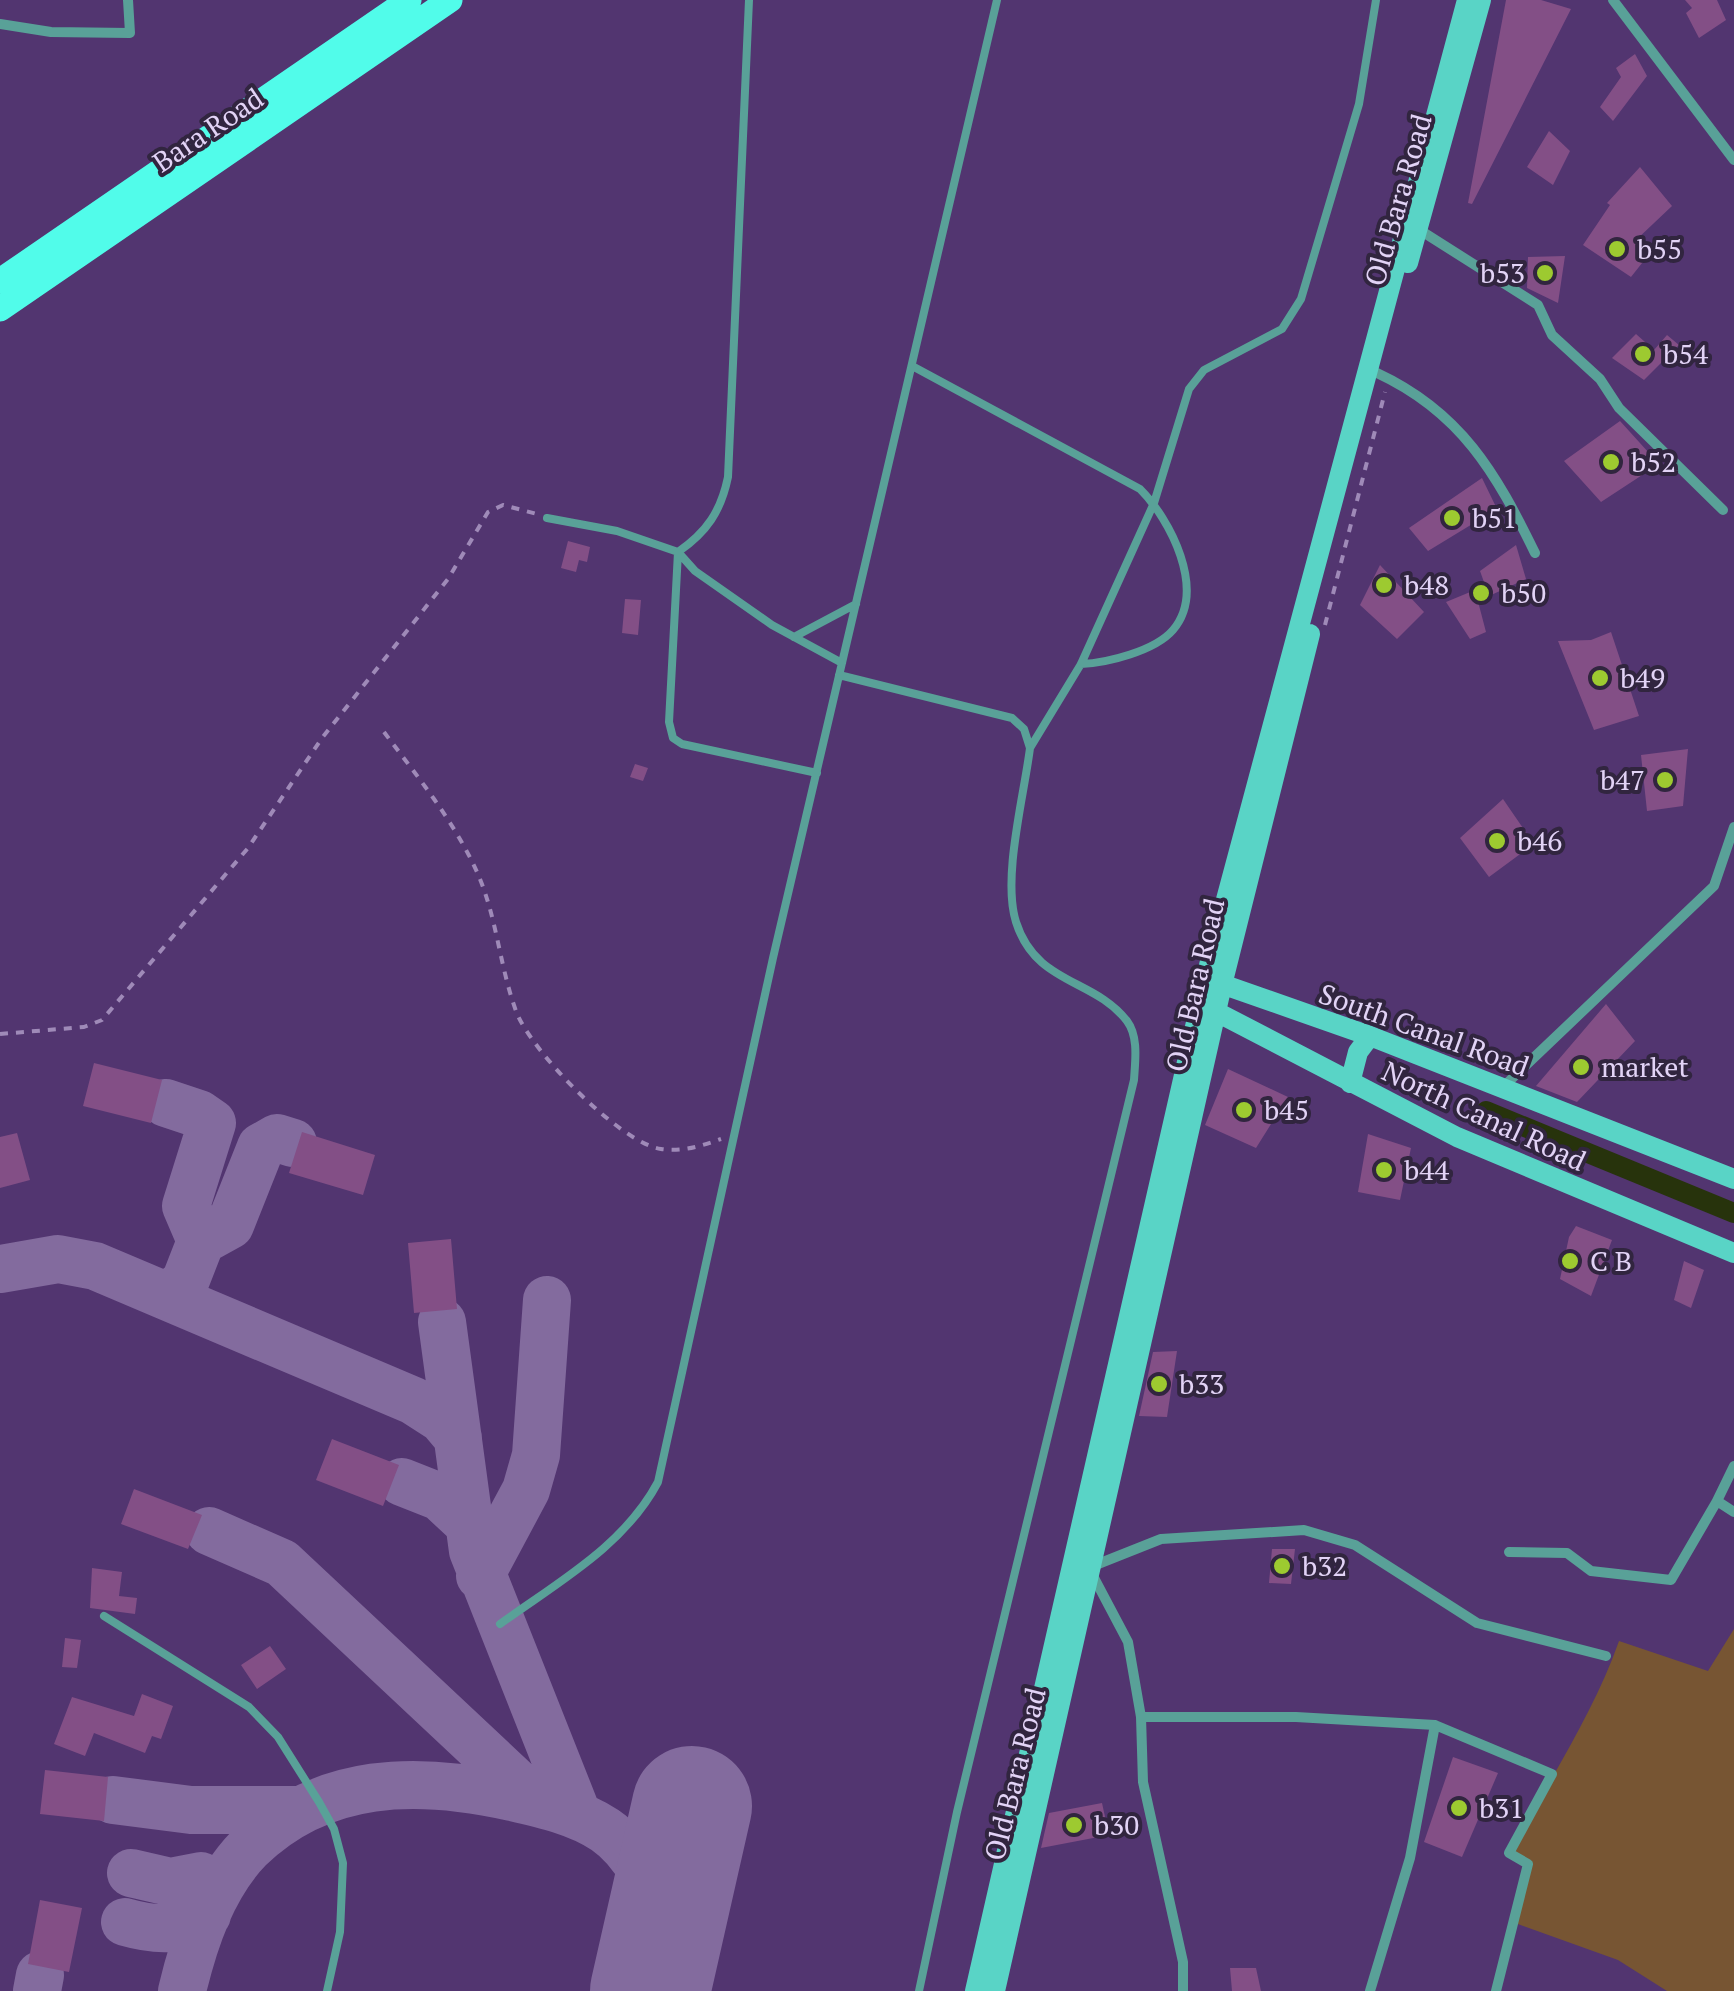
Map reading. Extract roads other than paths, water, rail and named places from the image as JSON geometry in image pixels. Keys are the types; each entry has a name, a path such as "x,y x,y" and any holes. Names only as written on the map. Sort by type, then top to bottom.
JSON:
{"main road":[{"path":"0,281 278,104 409,0"},
{"name":"Bara Road","path":"0,309 278,104 450,0"},
{"path":"1214,981 1468,0"},
{"name":"Old Bara Road","path":"994,1991 999,1928 1092,1569 1117,1410 1214,981 1382,380 1412,225 1481,0"},
{"name":"South Canal Road","path":"1214,981 1370,1036 1734,1179"},
{"name":"North Canal Road","path":"1208,1008 1350,1083 1563,1184 1734,1253"},
{"path":"1350,1083 1358,1052 1370,1036"},
{"path":"976,1991 999,1928 1117,1410"}],"street":[{"path":"0,24 51,32 130,33 128,0"},
{"path":"1613,0 1734,160"},
{"path":"1412,225 1538,304 1552,335 1600,379 1619,408 1723,510"},
{"path":"1382,380 1427,398 1474,446 1534,553"},
{"path":"1503,1087 1714,886 1734,827"},
{"path":"1509,1552 1568,1553 1591,1571 1671,1580 1734,1466"},
{"path":"1716,1501 1734,1512"},
{"path":"1183,1991 1183,1962 1143,1782 1140,1717 1128,1642 1092,1569 1161,1539 1304,1530 1354,1545 1476,1623 1606,1656"},
{"path":"1140,1717 1296,1717 1435,1725 1552,1774 1508,1854 1528,1864 1496,1991"},
{"path":"1370,1991 1410,1858 1435,1725"}],"lane":[{"path":"678,552 701,536 722,504 728,477 748,0"},
{"path":"500,1624 605,1549 640,1515 658,1482 838,675 914,367 997,0"},
{"path":"919,1991 957,1812 1134,1080 1136,1048 1129,1023 1106,1002 1048,971 1016,924 1011,898 1030,748 1081,664 1154,503 1189,389 1204,370 1282,330 1301,300 1360,104 1376,0"},
{"path":"914,367 1140,490 1154,503 1179,552 1186,582 1183,608 1173,631 1112,663 1081,664"},
{"path":"547,518 617,530 678,552 695,571 794,637 842,663"},
{"path":"678,552 668,682 674,738 682,744 816,772"},
{"path":"794,637 856,604"},
{"path":"838,675 1012,718 1024,729 1030,748"},
{"path":"104,1616 248,1707 278,1737 309,1785 334,1829 343,1864 340,1932 327,1991"}],"waterway":[{"path":"1486,1111 1734,1213"}],"place":[{"name":"b55","path":"1617,249"},
{"name":"b53","path":"1545,273"},
{"name":"b54","path":"1643,354"},
{"name":"b52","path":"1611,462"},
{"name":"b51","path":"1452,518"},
{"name":"b48","path":"1384,585"},
{"name":"b50","path":"1481,593"},
{"name":"b49","path":"1600,678"},
{"name":"b47","path":"1665,780"},
{"name":"b46","path":"1497,841"},
{"name":"market","path":"1581,1067"},
{"name":"b45","path":"1244,1110"},
{"name":"b44","path":"1384,1170"},
{"name":"C B","path":"1570,1261"},
{"name":"b33","path":"1159,1384"},
{"name":"b32","path":"1282,1566"},
{"name":"b31","path":"1459,1808"},
{"name":"b30","path":"1074,1825"}]}
